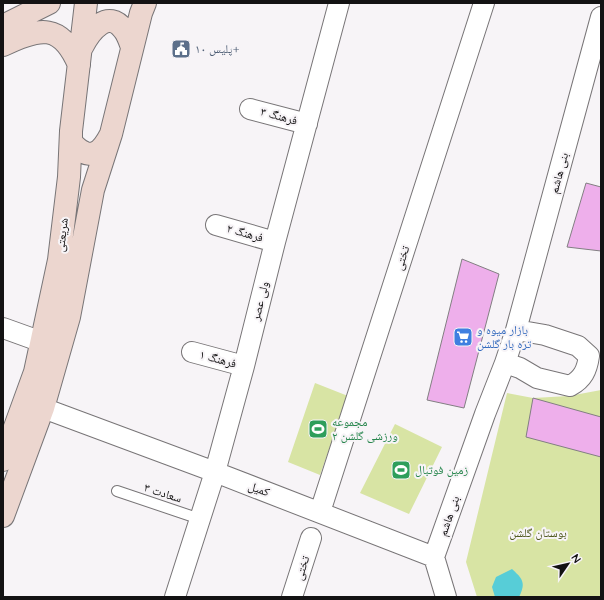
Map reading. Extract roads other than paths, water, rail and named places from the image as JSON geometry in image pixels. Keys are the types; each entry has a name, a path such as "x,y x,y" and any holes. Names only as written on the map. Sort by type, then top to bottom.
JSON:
{"main road":[{"path":"3,26 49,3"},
{"name":"شریعتی","path":"3,460 35,372 59,260 69,176 71,131 86,3"},
{"name":"شریعتی","path":"3,516 43,408 69,317 93,190 111,134 132,47 140,6"},
{"path":"3,45 36,33 51,32 68,43 80,57 88,35 96,26 105,21 117,23 125,30 132,47"},
{"path":"71,131 71,142 79,151 88,155 97,152 104,146 111,134"}],"street":[{"name":"ولی عصر","path":"176,597 215,472 339,3"},
{"name":"تختی","path":"320,512 484,3"},
{"name":"بنی هاشم","path":"434,557 516,330 601,17"},
{"name":"فرهنگ ۳","path":"250,109 307,124"},
{"name":"فرهنگ ۲","path":"216,225 275,242"},
{"path":"3,328 42,342"},
{"path":"505,363 520,368 537,378 570,386 579,381 594,367 589,356 578,346 545,335 516,330"},
{"name":"فرهنگ ۱","path":"192,352 244,366"},
{"name":"کمیل","path":"43,408 320,512 434,557"},
{"name":"تختی","path":"292,597 311,538"},
{"path":"434,557 446,597"}],"lane":[{"name":"سعادت ۳","path":"117,491 200,519"}],"water":[{"path":"512,569 519,576 523,585 519,597 495,597 492,587 496,577"}],"place":[{"name":"پلیس ۱۰+","path":"181,49"},
{"name":"بازار میوه و تره بار گلشن","path":"463,337"},
{"name":"مجموعه ورزشی گلشن ۲","path":"318,429"},
{"name":"زمین فوتبال","path":"401,470"}],"park label":[{"name":"بوستان گلشن","path":"538,533"}]}
